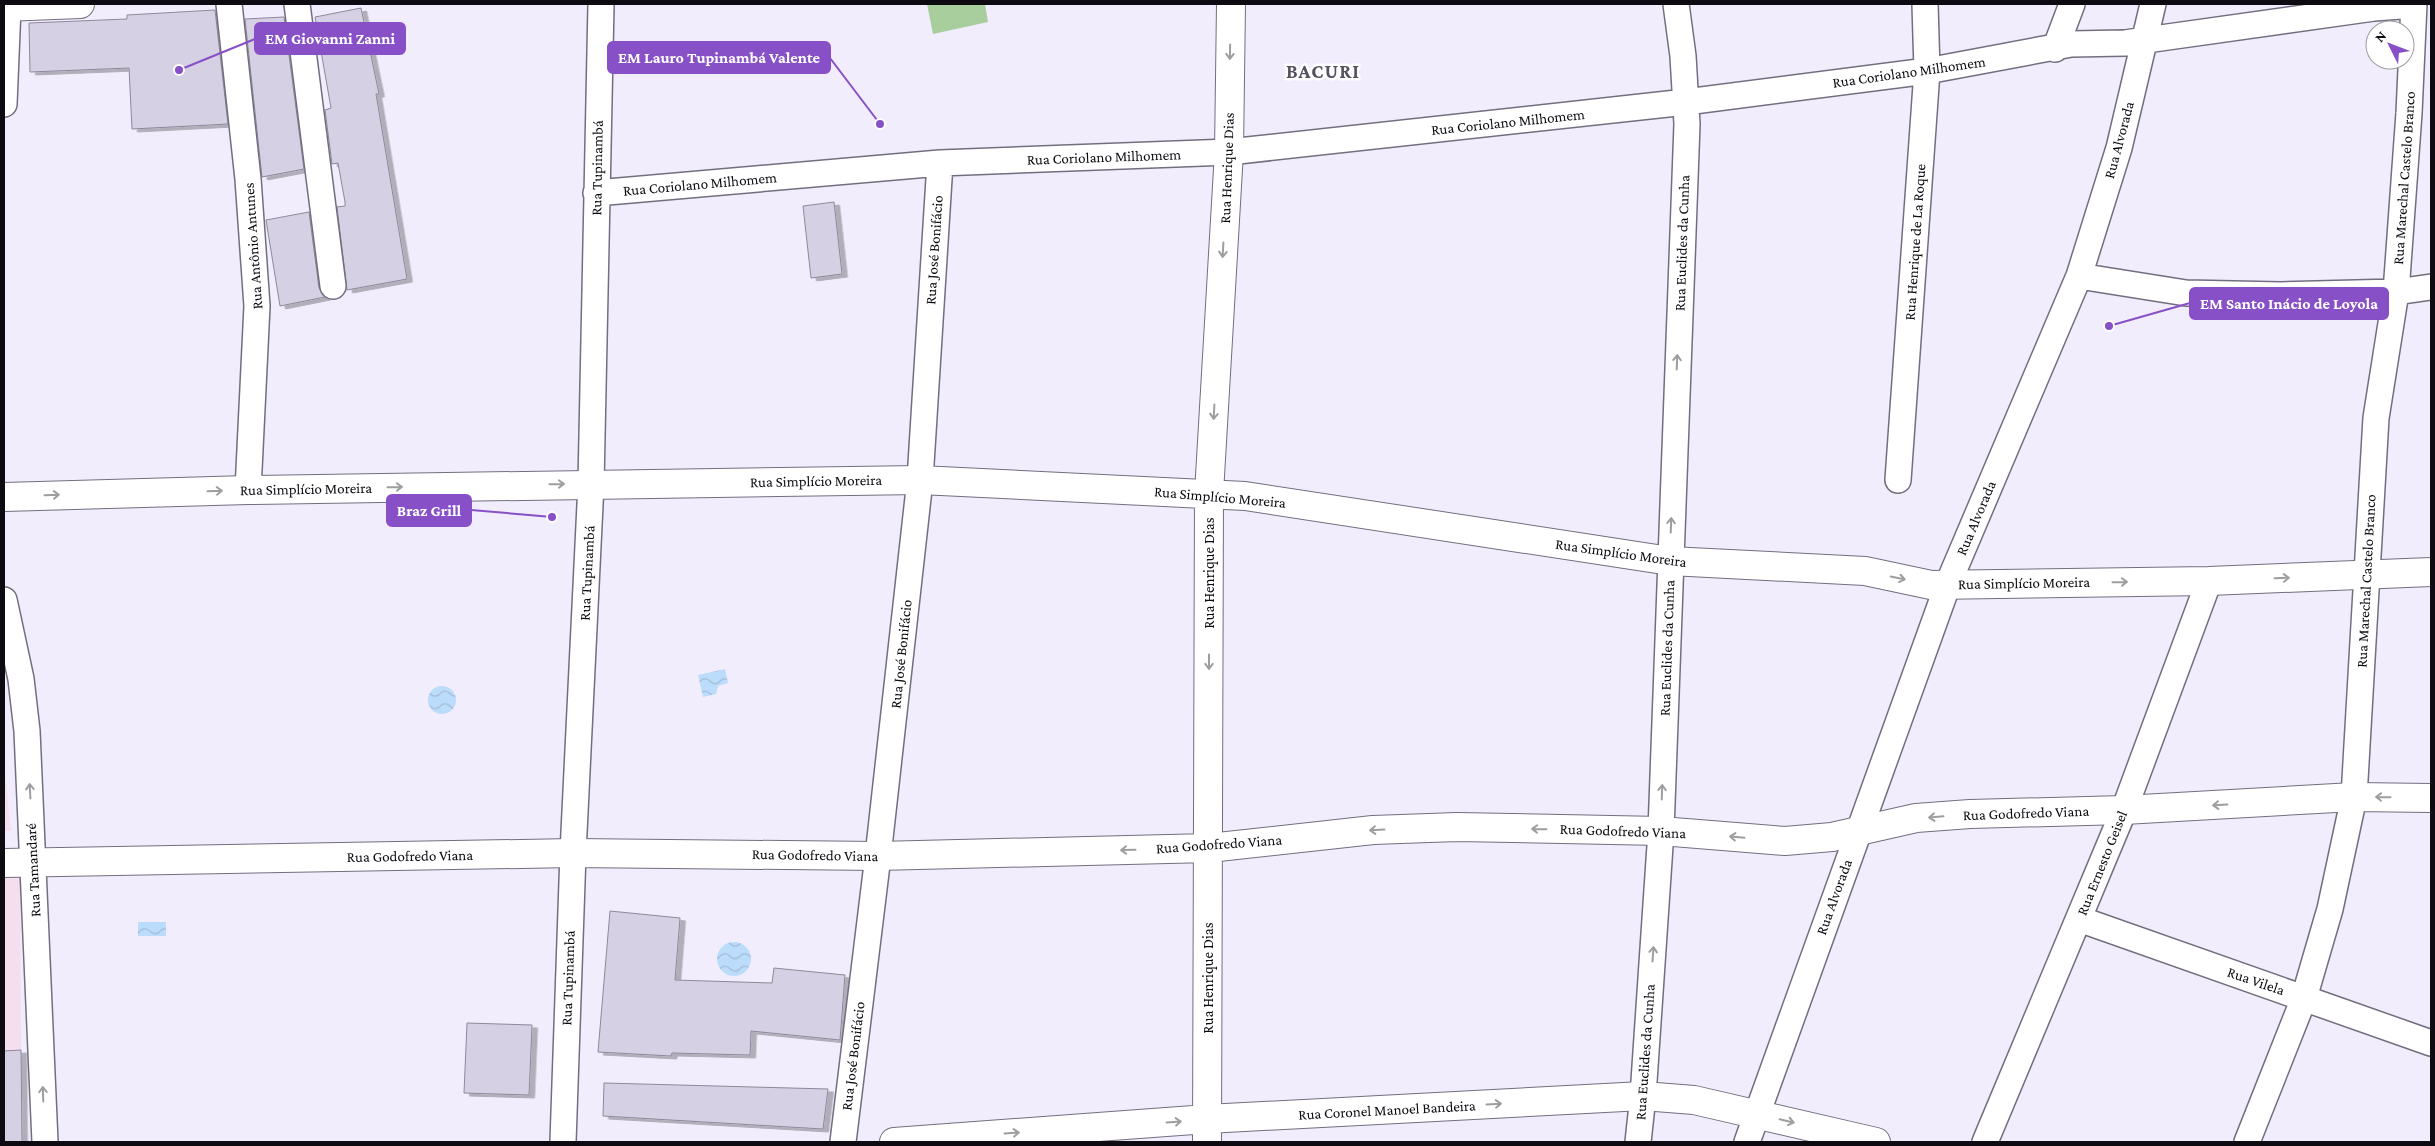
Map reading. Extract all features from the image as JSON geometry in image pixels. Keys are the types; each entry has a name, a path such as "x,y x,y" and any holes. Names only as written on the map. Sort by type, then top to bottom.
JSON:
{"street":[{"path":"4,104 6,7 80,4"},
{"name":"Rua Antônio Antunes","path":"229,4 248,179 258,306 248,490"},
{"path":"296,4 333,286"},
{"name":"Rua Tupinambá","path":"563,1142 572,853 591,484 601,4"},
{"name":"Rua Henrique Dias","path":"1207,1131 1210,493 1229,152 1231,4"},
{"name":"Rua Euclides da Cunha","path":"1638,1142 1643,1096 1661,831 1686,102 1683,56 1676,4"},
{"name":"Rua Henrique de La Roque","path":"1898,480 1927,71 1926,4"},
{"path":"2063,47 2072,4"},
{"name":"Rua Alvorada","path":"1747,1142 1748,1112 1845,834 1939,584 2079,276 2119,148 2134,41 2153,4"},
{"name":"Rua Coriolano Milhomem","path":"596,193 940,164 1229,152 1686,102 1927,71 2063,47 2134,41 2414,4"},
{"name":"Rua Marechal Castelo Branco","path":"2247,1142 2304,998 2330,909 2354,797 2376,418 2396,292 2409,113 2414,4"},
{"name":"Rua José Bonifácio","path":"843,1142 878,856 920,480 940,164"},
{"path":"2079,276 2186,293 2281,295 2396,292 2431,287"},
{"name":"Rua Simplício Moreira","path":"4,497 248,490 920,480 1245,496 1670,561 1865,571 1939,584 2209,581 2431,572"},
{"name":"Rua Ernesto Geisel","path":"1985,1142 2080,919 2124,810 2209,581"},
{"name":"Rua Tamandaré","path":"4,600 21,679 27,731 45,1142"},
{"name":"Rua Godofredo Viana","path":"4,863 572,853 878,856 1209,848 1383,829 1457,827 1661,831 1785,841 1845,834 1916,818 2124,810 2354,797 2431,798"},
{"name":"Rua Vilela","path":"2080,919 2431,1043"},
{"name":"Rua Coronel Manoel Bandeira","path":"894,1142 1207,1131 1643,1096 1694,1100 1876,1142"}],"shaded area":[{"path":"4,763 11,831 4,831"},
{"path":"20,876 22,1142 4,1142 4,877"}],"green space":[{"path":"927,4 985,4 988,22 933,34"}],"water":[{"path":"725,669 728,683 718,686 716,694 703,697 698,675"},
{"path":"442,686 452,690 456,700 452,710 442,714 432,710 428,700 432,690"},
{"path":"138,922 166,922 166,936 138,936"},
{"path":"734,942 746,947 751,959 746,971 734,976 722,971 717,959 722,947"}],"building":[{"path":"361,8 379,94 376,94 407,279 347,290 337,207 345,206 345,202 338,163 332,164 325,110 331,108 315,17"},
{"path":"215,10 228,124 132,129 129,68 30,72 29,23 127,19 127,15"},
{"path":"284,17 304,169 262,177 245,19"},
{"path":"834,202 842,274 811,278 803,206"},
{"path":"309,212 319,288 325,297 280,306 266,220"},
{"path":"610,911 680,918 675,980 772,983 774,968 845,975 840,1040 751,1031 750,1055 672,1053 671,1056 598,1052"},
{"path":"467,1023 532,1025 529,1095 464,1093"},
{"path":"21,1050 22,1142 4,1142 4,1051"},
{"path":"604,1083 828,1089 823,1129 603,1116"}],"place":[{"name":"EM Giovanni Zanni","path":"179,70"},
{"name":"EM Lauro Tupinambá Valente","path":"880,124"},
{"name":"EM Santo Inácio de Loyola","path":"2109,326"},
{"name":"Braz Grill","path":"552,517"}],"district":[{"name":"BACURI","path":"1323,71"}]}
